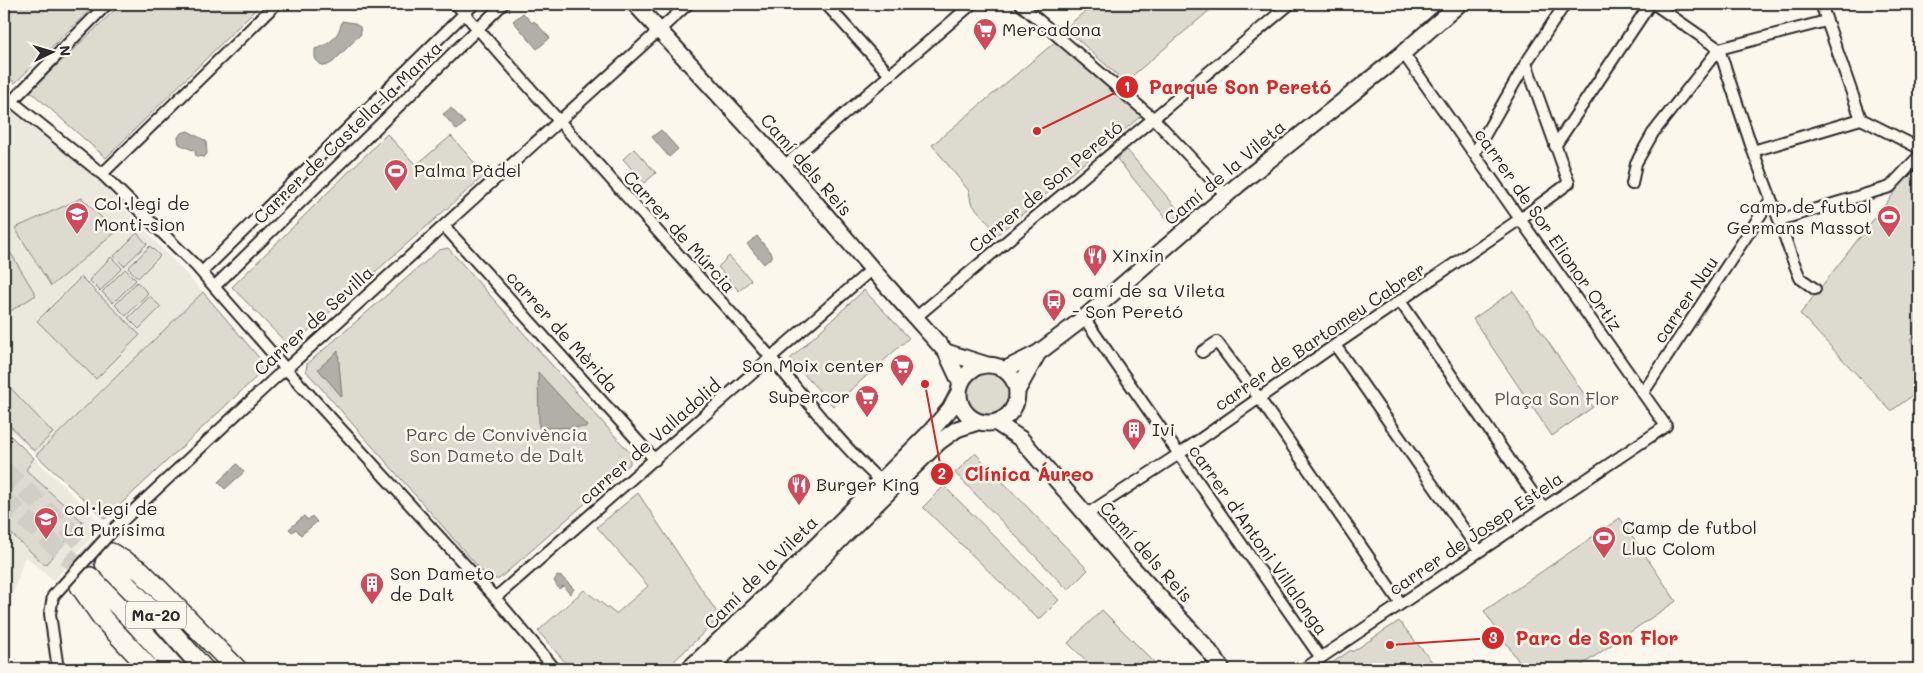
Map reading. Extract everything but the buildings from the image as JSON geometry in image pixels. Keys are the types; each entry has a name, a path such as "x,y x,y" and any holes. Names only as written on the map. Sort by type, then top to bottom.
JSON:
{"highway":[{"name":"Ma-20","path":"204,669 108,558 141,571 237,669"},
{"name":"Ma-20","path":"150,669 103,619 85,582 135,623 176,669"}],"street":[{"path":"108,4 8,98 102,174 202,272 286,369 495,598 555,669"},
{"path":"102,174 276,4"},
{"name":"Carrer de Múrcia","path":"456,4 558,122 771,357 874,475 878,482"},
{"name":"Carrer de Castella-la Manxa","path":"202,272 474,4"},
{"name":"Carrer de Castella-la Manxa","path":"215,286 503,4"},
{"name":"Camí dels Reis","path":"635,4 784,166 872,270 946,352 960,388"},
{"name":"Carrer de Sevilla","path":"58,669 50,614 53,596 115,528 276,376 286,369 688,4"},
{"path":"826,4 890,75"},
{"path":"784,166 972,4"},
{"path":"1021,4 1153,118 1226,195"},
{"name":"Carrer de Son Peretó","path":"915,318 1290,4"},
{"name":"Camí de la Vileta","path":"1004,370 1038,354 1084,318 1226,195 1403,53 1459,4"},
{"path":"1474,154 1526,63 1565,4"},
{"path":"1555,146 1650,4"},
{"path":"1654,4 1719,49 1753,151 1800,278 1815,289"},
{"path":"1821,4 1861,119"},
{"path":"1632,184 1636,163 1653,133 1719,49 1826,21"},
{"name":"carrer de Sor Elionor Ortiz","path":"1403,53 1666,426"},
{"path":"1526,63 1555,146"},
{"path":"1753,151 1861,119 1919,148"},
{"name":"carrer de Bartomeu Cabrer","path":"1087,514 1179,454 1334,345 1520,219 1569,183 1555,146"},
{"path":"1779,220 1890,187 1919,156"},
{"name":"carrer Nau","path":"1643,393 1772,200"},
{"name":"carrer de Mèrida","path":"444,226 655,460"},
{"name":"carrer de Valladolid","path":"495,598 872,270"},
{"path":"1400,301 1544,508"},
{"name":"carrer d'Antoni Villalonga","path":"1084,318 1321,658"},
{"path":"1202,352 1218,342 1259,398 1401,604"},
{"path":"1334,345 1479,552"},
{"path":"946,352 996,366 1011,376 1017,391 1014,407 1020,439"},
{"name":"Camí de la Vileta","path":"1017,391 1038,354"},
{"path":"987,365 971,370 964,377 960,388 962,408 978,422 995,422 1009,414 1014,407"},
{"name":"Camí de la Vileta","path":"689,669 770,592 935,426 950,409 960,388"},
{"name":"Camí de la Vileta","path":"709,669 783,599 939,442 957,429 978,422"},
{"name":"Camí dels Reis","path":"995,422 1020,439 1127,562 1207,648 1222,669"},
{"name":"carrer de Josep Estela","path":"1304,669 1666,426"}],"shaded area":[{"path":"523,13 532,23 534,21 550,38 537,49 513,21"},
{"path":"342,21 354,23 360,27 361,34 333,62 326,66 319,64 315,58 315,49 333,39 339,31"},
{"name":"Col·legi de Monti-sion","path":"4,105 96,178 203,292 36,455 4,424"},
{"path":"451,108 465,123 457,130 443,114"},
{"path":"661,130 678,149 669,157 652,137"},
{"path":"188,131 206,141 207,154 204,157 196,156 195,151 179,144 178,137 181,133"},
{"path":"757,236 773,256 764,264 747,244"},
{"path":"338,351 342,397 318,369"},
{"path":"538,372 588,427 539,428"},
{"name":"col·legi de La Purísima","path":"4,428 102,524 54,581 25,556 4,621"},
{"path":"237,464 244,472 225,489 218,482"},
{"path":"304,516 308,520 312,516 317,522 301,535 296,529 292,532 289,529"},
{"path":"557,576 562,577 574,589 570,594 563,586 559,589 554,581"}],"green space":[{"path":"4,4 96,4 15,83 4,74"},
{"path":"121,4 261,4 106,158 30,91"},
{"path":"1094,4 1217,4 1125,82 1065,28"},
{"path":"1055,42 1141,116 998,234 971,203 969,191 932,145"},
{"path":"387,134 416,165 451,136 485,175 290,347 232,287"},
{"path":"634,149 656,173 644,183 623,159"},
{"path":"1127,150 1181,213 1170,223 1117,159"},
{"name":"camp de futbol Germans Massot","path":"1919,161 1919,334 1910,340 1919,352 1919,391 1891,411 1800,314"},
{"path":"82,198 116,232 51,286 15,228"},
{"path":"137,233 147,244 124,266 114,256"},
{"path":"4,242 36,295 4,315"},
{"path":"150,246 160,256 138,278 128,268"},
{"name":"Parc de Convivència Son Dameto de Dalt","path":"448,248 630,453 630,464 499,579 489,579 306,371 307,364 439,250"},
{"path":"729,256 751,280 739,291 718,267"},
{"path":"111,257 122,268 100,291 89,280"},
{"path":"125,269 136,280 113,303 102,292"},
{"path":"81,277 140,335 96,379 37,321"},
{"path":"137,282 148,293 126,316 115,305"},
{"path":"864,290 909,338 833,406 790,359"},
{"name":"Plaça Son Flor","path":"1513,291 1593,407 1552,436 1473,319"},
{"path":"203,292 267,367 105,519 36,455"},
{"path":"150,296 161,307 139,329 128,318"},
{"path":"995,372 1007,378 1012,386 1012,404 1007,412 999,417 985,418 973,412 968,404 967,390 973,378 981,373"},
{"path":"4,381 53,433 34,451 4,419"},
{"path":"4,430 34,458 26,470 83,522 45,565 4,527"},
{"path":"975,453 1088,570 1068,590 955,473"},
{"path":"944,486 1059,600 1039,620 923,507"},
{"path":"638,493 720,617 666,669 571,669 538,631 584,590 616,614 648,586 597,527"},
{"name":"Camp de futbol Lluc Colom","path":"1620,518 1676,601 1576,669 1524,669 1484,611"},
{"path":"1102,610 1161,669 1095,669 1068,643"},
{"path":"1399,621 1438,669 1323,669 1351,650 1352,652"}],"tunnel":[{"path":"4,471 105,563"},
{"path":"4,500 90,577"}],"place":[{"name":"Mercadona","path":"985,51"},
{"name":"Parque Son Peretó","path":"1037,131"},
{"name":"Palma Pàdel","path":"396,192"},
{"name":"Col·legi de Monti-sion","path":"77,235"},
{"name":"camp de futbol Germans Massot","path":"1889,238"},
{"name":"Xinxin","path":"1095,277"},
{"name":"camí de sa Vileta - Son Peretó","path":"1054,322"},
{"name":"Clínica Áureo","path":"925,384"},
{"name":"Son Moix center","path":"902,387"},
{"name":"Supercor","path":"867,418"},
{"name":"Ivi","path":"1134,451"},
{"name":"Burger King","path":"799,506"},
{"name":"col·legi de La Purísima","path":"46,540"},
{"name":"Camp de futbol Lluc Colom","path":"1604,559"},
{"name":"Son Dameto de Dalt","path":"372,605"},
{"name":"Parc de Son Flor","path":"1390,645"}]}
